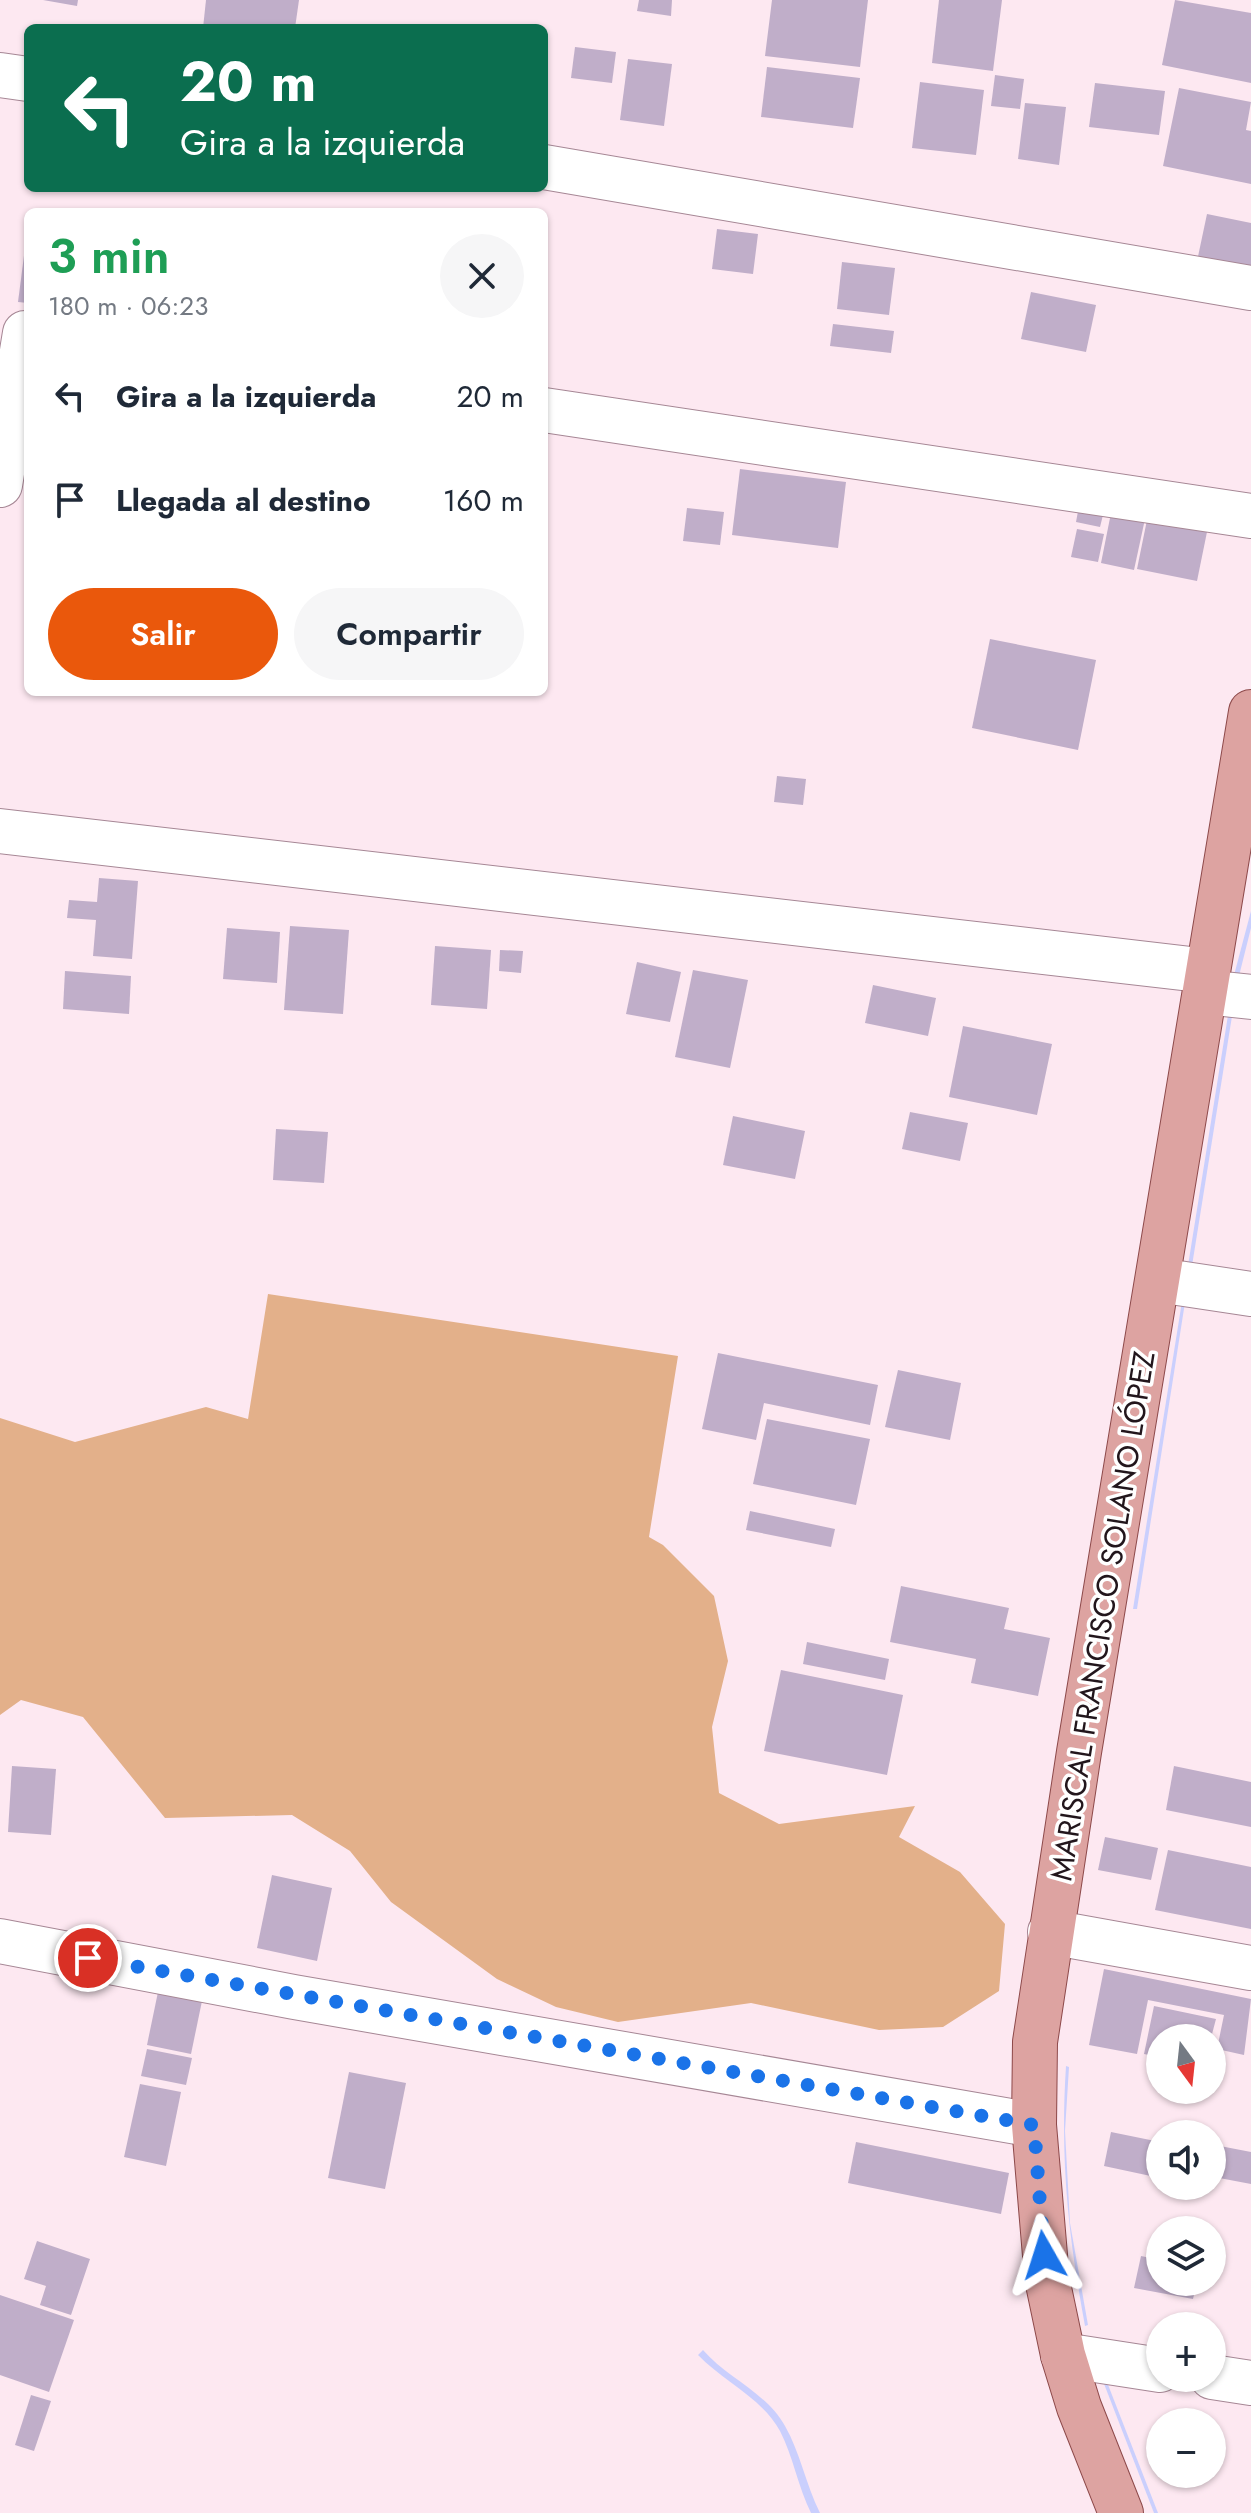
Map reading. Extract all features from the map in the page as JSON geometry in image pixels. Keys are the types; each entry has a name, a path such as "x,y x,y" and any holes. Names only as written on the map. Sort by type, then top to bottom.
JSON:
{"main road":[{"name":"MARISCAL FRANCISCO SOLANO LÓPEZ","path":"1121,2513 1079,2407 1063,2355 1047,2279 1034,2125 1035,2042 1050,1932 1251,712"}],"street":[{"path":"0,75 24,78"},
{"path":"548,168 1251,288"},
{"path":"0,485 18,331"},
{"path":"548,411 1251,516"},
{"path":"0,831 1207,982 1251,997"},
{"path":"1158,1280 1251,1294"},
{"path":"1050,1932 1251,1968"},
{"path":"0,1941 310,1999 1034,2125"},
{"path":"1063,2355 1146,2368"},
{"path":"1226,2379 1251,2383"}],"shaded area":[{"path":"268,1294 678,1356 649,1537 663,1545 714,1596 728,1661 712,1727 719,1793 779,1824 915,1806 899,1837 960,1872 1005,1924 999,1991 943,2027 879,2030 751,2003 618,2022 556,2007 497,1979 391,1902 350,1851 292,1815 165,1818 83,1717 21,1700 0,1715 0,1418 75,1442 206,1407 248,1419"}],"water":[{"path":"1251,911 1251,928 1238,980 1233,979"},
{"path":"1229,1009 1233,1010 1191,1272 1187,1272"},
{"path":"1183,1295 1186,1296 1137,1609 1133,1609"},
{"path":"1066,2066 1069,2067 1065,2131 1070,2223 1088,2325 1085,2326 1074,2260 1067,2196 1064,2133"},
{"path":"703,2350 777,2414 790,2436 820,2513 811,2513 785,2441 772,2419 753,2399 698,2355"},
{"path":"1101,2376 1105,2377 1158,2513 1154,2513"}],"building":[{"path":"43,0 78,0 77,6"},
{"path":"206,0 299,0 296,24 203,24"},
{"path":"639,0 672,0 671,16 637,11"},
{"path":"772,0 868,0 860,67 765,56"},
{"path":"939,0 1002,0 993,71 932,63"},
{"path":"1175,0 1251,13 1251,83 1162,65"},
{"path":"575,47 616,52 612,83 571,78"},
{"path":"628,59 672,64 664,126 620,120"},
{"path":"767,67 860,78 853,128 761,117"},
{"path":"995,75 1024,79 1020,109 991,106"},
{"path":"920,82 984,90 976,155 912,148"},
{"path":"1095,83 1165,91 1159,135 1089,127"},
{"path":"1179,88 1251,102 1246,130 1251,131 1251,184 1163,166"},
{"path":"1025,103 1066,107 1059,165 1018,159"},
{"path":"1207,214 1251,223 1251,277 1196,266"},
{"path":"717,229 758,234 753,274 712,269"},
{"path":"24,256 24,303 18,302"},
{"path":"842,262 895,268 889,315 837,309"},
{"path":"1031,292 1096,305 1086,352 1021,339"},
{"path":"833,324 894,331 891,353 830,346"},
{"path":"740,469 846,482 838,548 732,535"},
{"path":"1079,506 1104,511 1100,527 1076,522"},
{"path":"687,508 724,512 720,545 683,541"},
{"path":"1111,513 1145,519 1134,570 1101,563"},
{"path":"1148,515 1208,527 1197,581 1137,569"},
{"path":"1077,529 1104,534 1098,562 1071,557"},
{"path":"990,639 1096,660 1078,750 972,728"},
{"path":"777,776 806,779 803,805 774,802"},
{"path":"99,878 138,881 132,959 93,956 96,920 67,918 69,900 97,902"},
{"path":"290,926 349,930 343,1014 284,1010"},
{"path":"227,928 280,932 277,983 223,979"},
{"path":"435,946 491,950 487,1009 431,1005"},
{"path":"500,950 523,951 521,973 499,971"},
{"path":"637,962 681,972 670,1022 626,1014"},
{"path":"693,970 748,980 730,1068 675,1057"},
{"path":"65,971 131,976 129,1014 63,1009"},
{"path":"873,985 936,998 928,1036 865,1023"},
{"path":"963,1026 1052,1044 1037,1115 949,1097"},
{"path":"910,1112 968,1123 960,1161 902,1149"},
{"path":"733,1116 805,1131 795,1179 723,1165"},
{"path":"276,1129 328,1132 324,1183 273,1180"},
{"path":"718,1353 878,1385 870,1425 764,1403 756,1440 702,1429"},
{"path":"898,1370 961,1383 950,1440 885,1427"},
{"path":"767,1419 870,1439 856,1505 753,1484"},
{"path":"750,1511 835,1529 831,1547 746,1530"},
{"path":"901,1586 1009,1608 1004,1629 1050,1638 1038,1696 971,1683 976,1659 890,1642"},
{"path":"807,1642 889,1659 885,1680 803,1664"},
{"path":"781,1670 903,1695 887,1775 764,1751"},
{"path":"12,1766 56,1769 51,1835 8,1832"},
{"path":"1174,1766 1251,1782 1251,1827 1166,1810"},
{"path":"1105,1837 1158,1848 1151,1880 1098,1870"},
{"path":"1168,1850 1251,1867 1251,1929 1155,1910"},
{"path":"272,1875 332,1888 317,1961 257,1948"},
{"path":"1104,1969 1251,1999 1244,2055 1226,2051 1224,2015 1148,2000 1137,2054 1089,2045"},
{"path":"158,1992 202,2001 191,2054 147,2045"},
{"path":"1154,2006 1216,2019 1215,2024 1150,2024"},
{"path":"147,2049 192,2058 186,2085 141,2076"},
{"path":"349,2072 406,2083 385,2189 328,2178"},
{"path":"140,2084 181,2092 166,2166 124,2157"},
{"path":"1111,2132 1146,2139 1146,2175 1104,2166"},
{"path":"856,2142 1009,2173 1001,2214 848,2183"},
{"path":"1226,2147 1251,2152 1251,2184 1226,2179"},
{"path":"37,2241 90,2259 71,2315 40,2305 46,2286 24,2279"},
{"path":"1141,2256 1146,2257 1146,2290 1134,2288"},
{"path":"0,2295 74,2320 49,2392 0,2375"},
{"path":"31,2395 51,2401 34,2451 15,2445"}],"route":[{"path":"88,1958 294,1997 1034,2125 1044,2255"}]}
